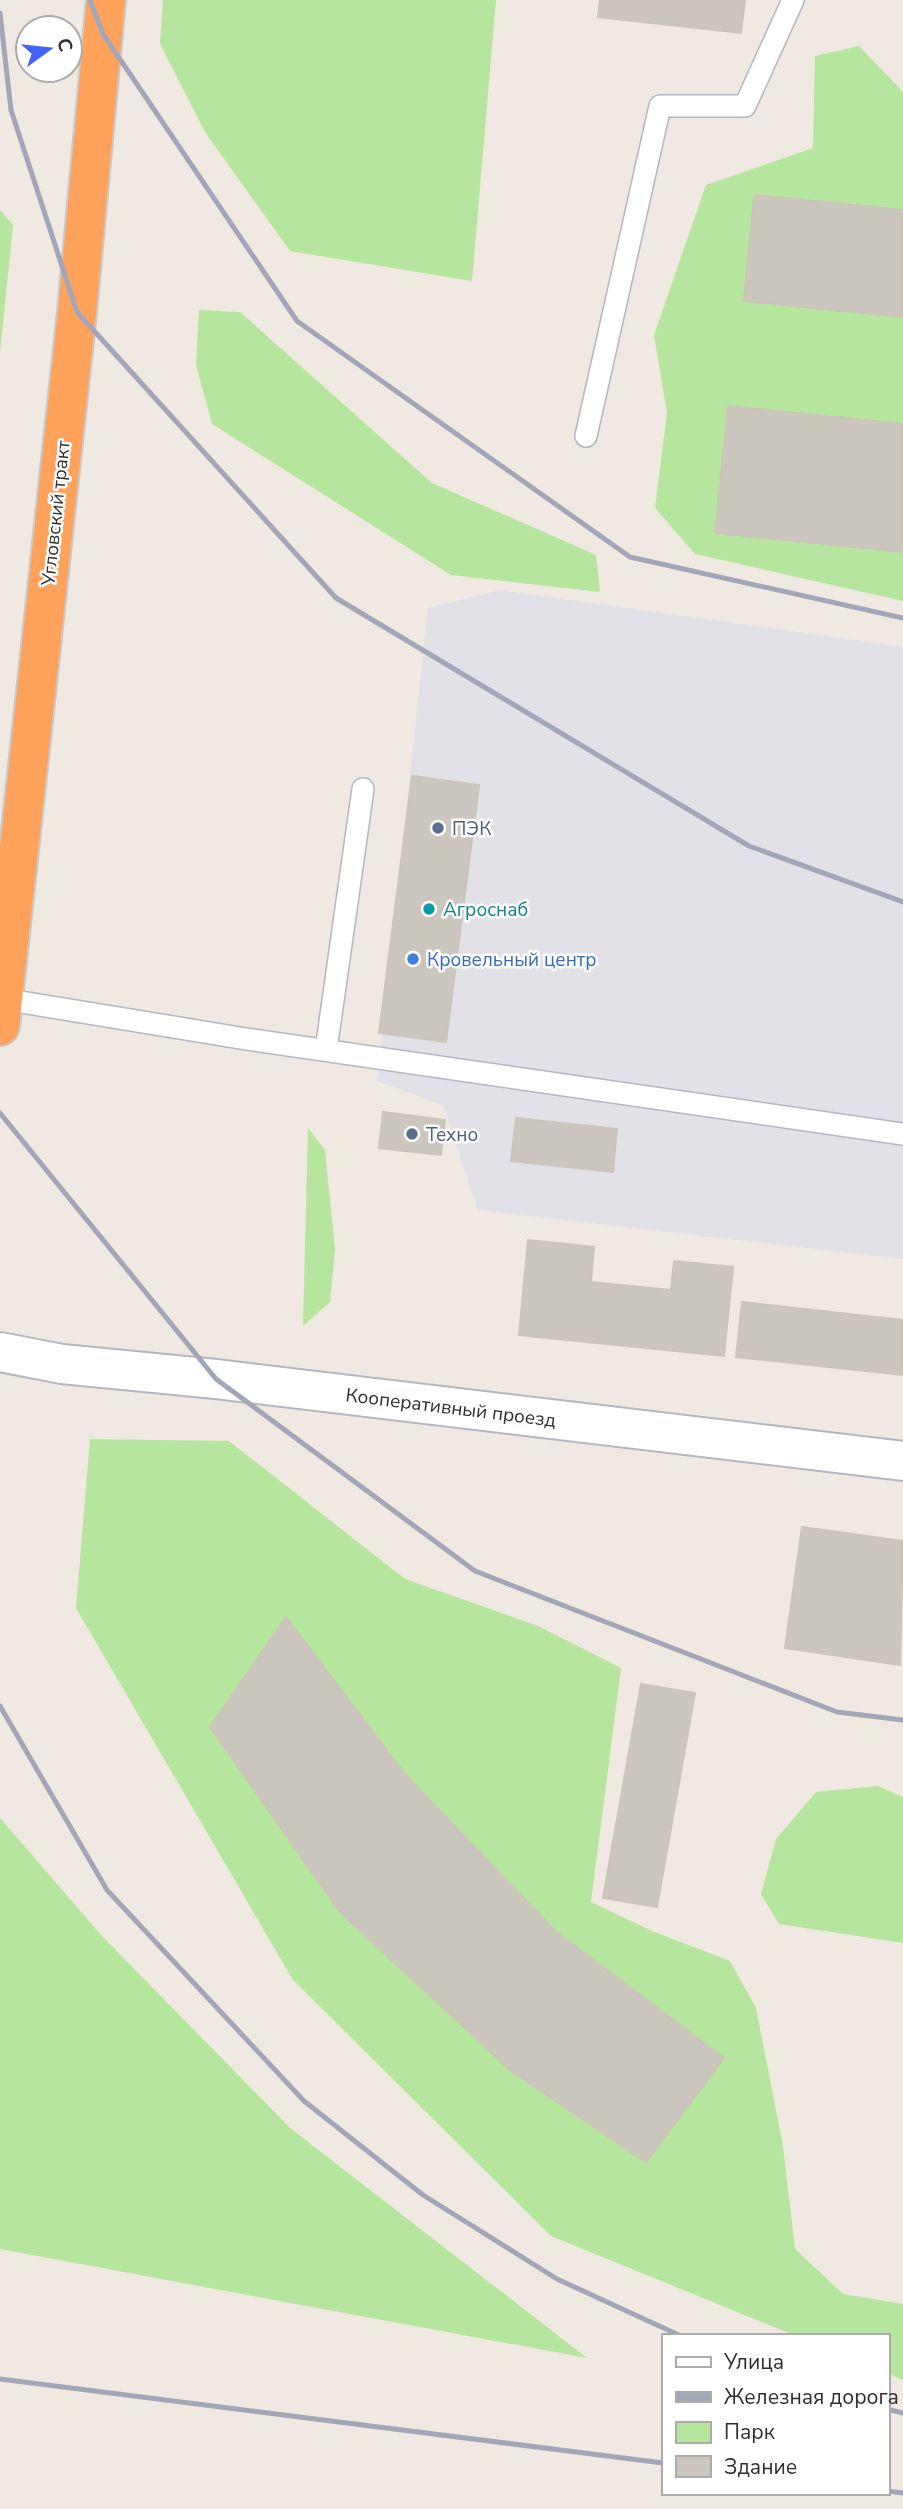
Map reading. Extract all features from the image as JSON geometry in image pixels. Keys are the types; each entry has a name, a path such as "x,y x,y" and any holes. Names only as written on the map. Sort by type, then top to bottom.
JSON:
{"highway":[{"name":"Угловский тракт","path":"1,1012 77,312 106,0"}],"street":[{"name":"Кооперативный проезд","path":"0,1352 62,1364 216,1378 903,1461"}],"lane":[{"path":"586,436 660,106 745,106 793,0"},
{"path":"326,1050 363,789"},
{"path":"1,1012 326,1050 903,1134"}],"shaded area":[{"path":"500,590 903,647 903,1259 478,1210 443,1105 377,1081 428,608"}],"green space":[{"path":"163,0 496,0 472,281 290,251 205,132 160,44"},
{"path":"859,46 903,92 903,601 695,554 655,508 667,413 654,335 706,185 813,148 815,56"},
{"path":"0,210 13,225 0,353"},
{"path":"199,310 240,312 432,483 596,555 600,592 451,575 212,424 196,365"},
{"path":"308,1128 325,1150 335,1249 330,1302 303,1326"},
{"path":"90,1439 229,1441 405,1579 538,1626 621,1668 591,1902 652,1931 730,1961 756,2008 783,2146 795,2249 843,2294 903,2304 903,2380 889,2374 889,2334 791,2334 551,2236 293,1980 76,1608"},
{"path":"878,1786 903,1797 903,1943 779,1924 761,1894 776,1839 816,1792"},
{"path":"0,1818 102,1936 290,2128 587,2358 0,2249"}],"building":[{"path":"600,0 745,0 741,33 598,17"},
{"path":"754,195 903,210 903,317 744,301"},
{"path":"728,406 903,424 903,552 715,533"},
{"name":"Агроснаб","path":"412,776 479,785 446,1042 379,1033"},
{"name":"Техно","path":"383,1112 445,1120 441,1155 379,1148"},
{"path":"516,1118 617,1129 613,1172 511,1161"},
{"path":"528,1240 594,1247 591,1282 671,1290 674,1261 733,1267 724,1356 519,1335"},
{"path":"742,1302 903,1320 903,1375 736,1357"},
{"path":"802,1527 903,1541 900,1665 785,1648"},
{"path":"286,1617 405,1774 555,1931 724,2058 646,2162 511,2071 340,1912 210,1727"},
{"path":"641,1684 695,1693 657,1907 603,1898"}],"railway":[{"path":"90,0 103,34 297,321 630,557 903,618"},
{"path":"0,13 11,110 77,312 336,598 749,846 903,902"},
{"path":"0,1113 216,1379 475,1571 837,1712 903,1720"},
{"path":"0,1706 107,1890 304,2101 423,2195 557,2279 677,2334"},
{"path":"0,2379 662,2463"},
{"path":"889,2410 903,2413"},
{"path":"889,2491 903,2493"}],"place":[{"name":"ПЭК","path":"438,828"},
{"name":"Агроснаб","path":"429,909"},
{"name":"Кровельный центр","path":"413,959"},
{"name":"Техно","path":"412,1134"}]}
